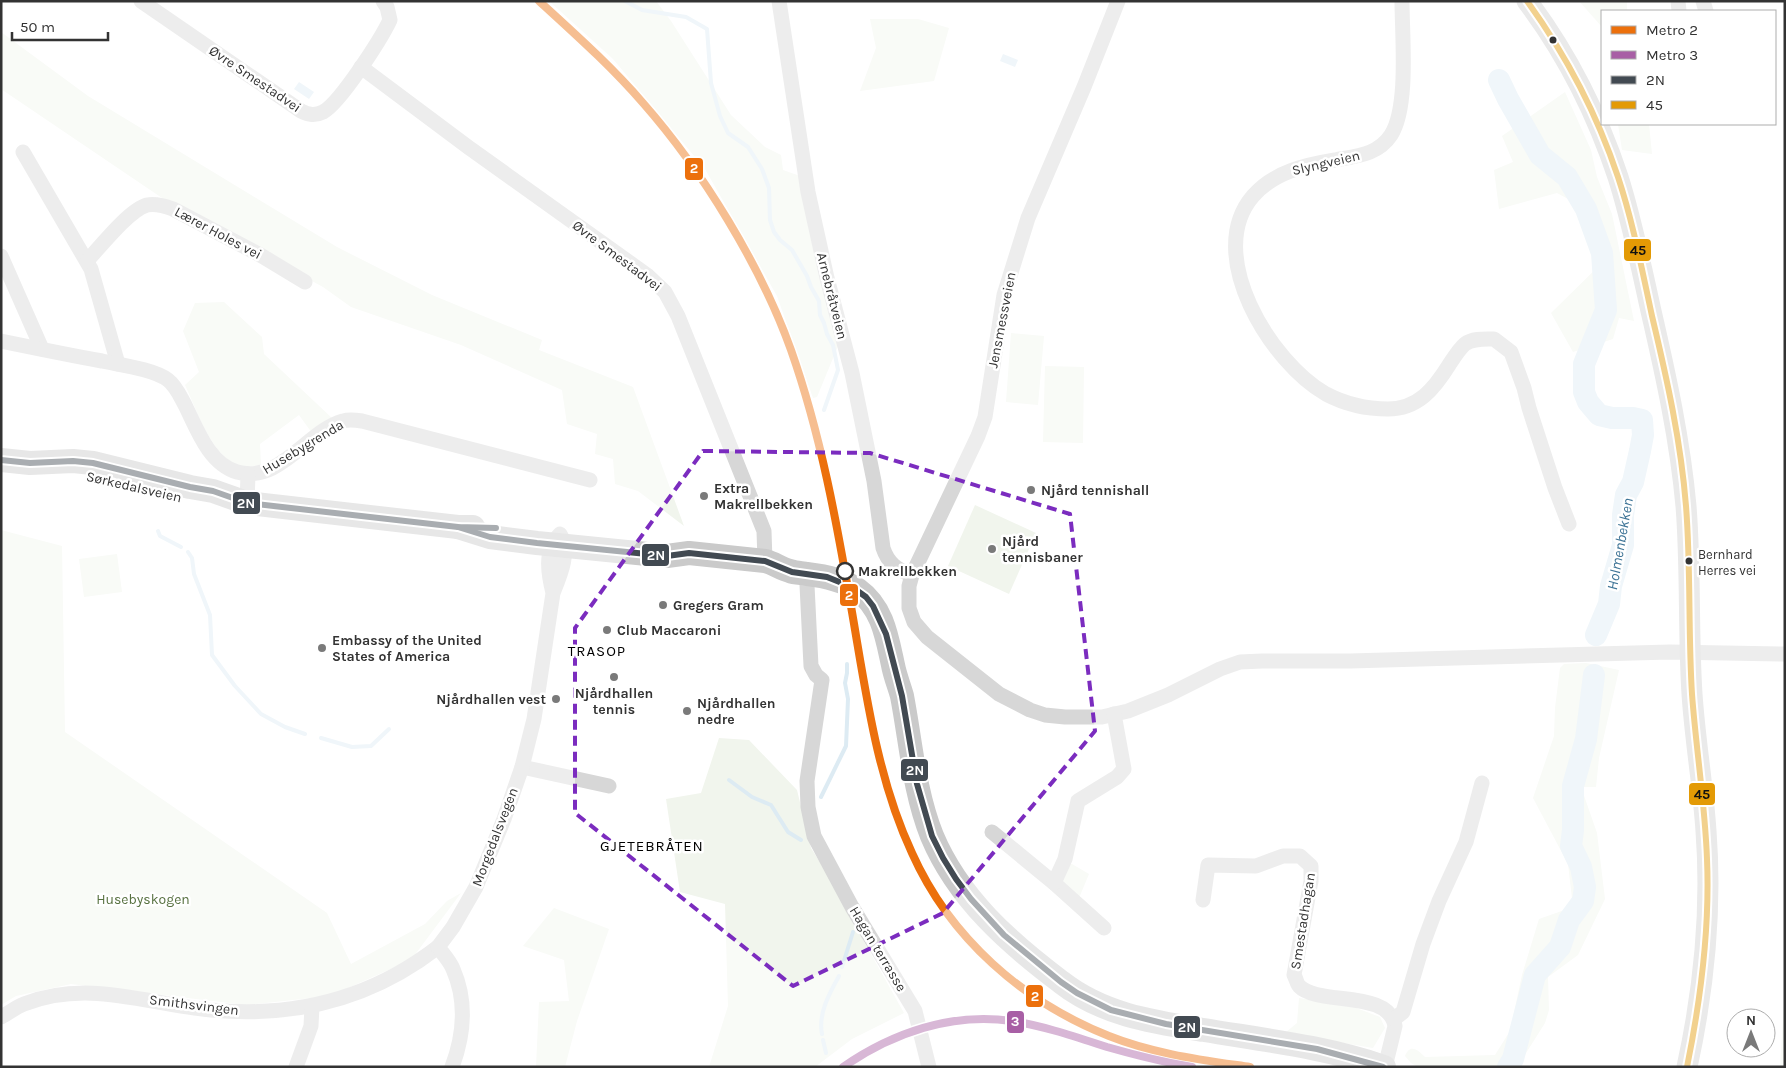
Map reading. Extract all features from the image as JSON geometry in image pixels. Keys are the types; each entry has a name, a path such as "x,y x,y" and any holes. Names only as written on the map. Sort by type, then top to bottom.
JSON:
{"main road":[{"path":"1527,1 1562,54 1586,96 1613,163 1629,216 1665,368 1679,442 1687,530 1694,711 1706,832 1708,900 1702,987 1687,1067"},
{"name":"Sørkedalsveien","path":"1,460 30,463 53,470 134,485 212,504 243,502 458,527 491,527 559,541 667,545 690,553 768,562 790,571 820,575 842,568 859,583 871,583 878,590 894,618 902,652 901,694 919,796 932,835 945,862 962,889 1006,936 1062,984 1076,993 1106,1008 1140,1020 1342,1054 1384,1067"}],"street":[{"name":"Øvre Smestadvei","path":"141,1 307,114 316,115 326,110 361,68 390,20 387,7 383,1"},
{"name":"Arnebråtveien","path":"779,1 810,201 825,270 852,373 874,481 883,548 886,556 895,567 912,575"},
{"name":"Jensmessveien","path":"1114,714 1102,717 1076,718 1045,715 1030,710 999,694 927,637 914,622 909,608 909,586 912,575 978,436 985,417 1004,295 1025,227 1034,201 1084,87 1118,1"},
{"name":"Slyngveien","path":"1402,1 1402,104 1398,122 1383,146 1369,154 1283,173 1255,194 1244,209 1238,225 1236,246 1238,266 1245,294 1266,334 1286,361 1307,381 1326,394 1343,402 1359,406 1388,409 1400,408 1414,403 1433,388 1465,344 1474,340 1494,339 1511,352 1555,488 1569,524"},
{"name":"Øvre Smestadvei","path":"361,68 647,276 665,292 678,316 764,531 768,562"},
{"path":"23,152 87,261 95,282 118,364"},
{"name":"Lærer Holes vei","path":"87,261 135,211 146,205 159,204 173,209 262,256 306,282"},
{"path":"1,256 42,349"},
{"name":"Husebygrenda","path":"1,341 118,364 150,372 167,380 180,395 203,441 217,460 226,468 236,472 260,474 275,467 327,429 341,421 348,420 362,421 590,480"},
{"path":"243,502 248,474"},
{"name":"Morgedalsvegen","path":"438,947 453,927 476,887 504,819 522,767 534,719 553,593 549,566 559,541"},
{"name":"Hagan terrasse","path":"820,575 811,666 822,680 807,781 808,807 814,836 852,907 916,1011 929,1067"},
{"path":"1054,883 1065,859 1078,801 1117,777 1124,769 1114,714 1144,706 1220,669 1240,662 1691,652 1785,654"},
{"path":"522,767 609,786"},
{"path":"1384,1067 1394,1031 1394,1019 1403,1012 1423,944 1439,901 1466,842 1482,783"},
{"path":"992,832 1054,883 1104,928"},
{"name":"Smestadhagan","path":"1203,900 1208,865 1256,866 1283,856 1300,856 1311,866 1312,881 1294,975 1300,986 1314,994 1373,1004 1389,1013 1394,1019"},
{"path":"438,947 452,968 462,999 463,1026 452,1067"},
{"name":"Smithsvingen","path":"1,1017 22,1005 41,999 80,993 123,995 209,1010 235,1012 312,1006 339,999 382,983 405,970 438,947"},
{"path":"296,1067 311,1026 312,1006"}],"highlighted area":[{"path":"703,451 870,453 1070,514 1095,731 943,913 793,986 575,813 575,628"}],"green space":[{"path":"549,1 656,1 671,21 731,115 765,147 781,155 783,170 800,176 838,346 817,397 813,398 777,296 705,169 613,59"},
{"path":"1579,1 1627,1 1627,10 1601,10 1601,26"},
{"path":"870,19 918,19 949,28 934,81 860,91 876,48"},
{"path":"1,32 88,96 337,247 432,295 542,340 539,350 633,387 684,526 638,491 615,484 613,459 595,454 597,434 567,424 562,390 461,345 351,307 323,287 168,202 1,89"},
{"path":"1565,92 1591,150 1597,177 1612,214 1634,321 1619,318 1613,339 1573,352 1551,313 1608,257 1596,214 1557,193 1499,209 1494,170 1513,162 1502,136"},
{"path":"1618,125 1649,125 1652,154 1622,150"},
{"path":"224,302 262,337 264,354 333,419 312,433 299,415 260,444 261,464 246,467 233,463 212,442 185,385 199,372 183,331 195,303"},
{"path":"1011,333 1044,336 1038,405 1006,402"},
{"path":"1045,366 1084,367 1083,443 1043,442"},
{"name":"Njård tennisbaner","path":"975,505 1036,533 1009,594 948,566"},
{"name":"Husebyskogen","path":"1,530 62,546 65,732 327,913 351,964 425,924 447,901 461,893 411,960 330,996 246,1005 71,984 16,996 1,1005"},
{"path":"117,554 122,592 84,597 79,559"},
{"path":"1586,663 1619,670 1599,758 1596,787 1581,787 1597,833 1605,899 1578,955 1548,977 1549,1010 1545,1023 1521,1061 1520,1067 1418,1067 1405,1056 1409,1050 1417,1050 1425,1057 1495,1055 1510,1031 1522,975 1539,919 1573,907 1568,864 1533,798 1554,736 1560,668 1564,664"},
{"path":"719,738 749,740 797,790 811,848 852,914 862,938 904,1013 852,1039 815,1067 709,1067 728,1006 725,904 680,892 666,799 701,793"},
{"path":"1068,864 1072,864 1089,874 1079,898 1062,881"},
{"path":"554,908 609,929 577,1021 565,1067 536,1067 539,1002 569,1001 564,960 523,946"},
{"path":"1785,988 1785,1067 1780,1067"},
{"path":"1299,998 1351,1006 1380,1017 1385,1028 1373,1048 1285,1033 1297,1023"}],"shaded area":[{"path":"1003,54 1018,60 1015,67 1000,61"},
{"path":"299,82 314,92 309,99 294,89"}],"waterway":[{"name":"Makrellbekken","path":"625,1 642,10 686,17 707,29 711,83 720,116 728,133 748,147 762,169 769,188 770,220 774,232 792,250 807,276 819,301 820,315 833,345 838,370 824,410"},
{"name":"Holmenbekken","path":"1499,80 1540,155 1567,177 1586,209 1602,253 1606,310 1584,364 1584,392 1588,402 1599,415 1642,420 1643,435 1640,451 1633,482 1626,495 1623,515 1623,545 1611,586 1609,604 1596,635"},
{"path":"158,531 160,536 181,547"},
{"path":"188,552 192,558 194,574 210,615 212,655 235,686 261,714 285,727 305,734"},
{"name":"Makrellbekken","path":"821,797 846,746 848,699 845,683 847,664"},
{"name":"Holmenbekken","path":"1508,1067 1513,1059 1535,975 1560,947 1569,920 1583,901 1585,887 1581,867 1571,846 1573,786 1586,739 1594,675"},
{"path":"321,738 352,747 371,746 389,729"},
{"path":"729,780 752,797 771,805 788,832 801,840"},
{"name":"Makrellbekken","path":"842,967 853,932"},
{"name":"Makrellbekken","path":"822,1034 823,1012 828,997 839,976"},
{"name":"Makrellbekken","path":"823,1040 826,1053"}],"metro line":[{"name":"2","path":"539,1 593,50 631,89 665,129 708,188 764,285 791,350 820,447 881,765 900,824 912,853 928,884 947,913 992,964 1019,986 1077,1022 1109,1036 1143,1047 1179,1056 1250,1067"},
{"name":"3","path":"843,1067 882,1044 923,1028 967,1020 990,1019 1036,1026 1128,1053 1192,1067"}],"transit line":[{"name":"45","path":"1527,1 1555,42 1579,86 1610,154 1618,177 1641,264 1668,387 1681,458 1688,530 1692,694 1704,817 1708,885 1706,937 1687,1067"},
{"name":"2N","path":"1,460 30,463 73,461 93,463 213,491 247,503 458,527 496,528"},
{"name":"2N","path":"458,527 490,537 537,543 667,556 689,553 765,561 792,572 827,577 852,587 866,597 873,606 886,634 902,696 917,784 932,836 956,879 971,899 1004,935 1061,982 1077,993 1111,1010 1166,1024 1317,1049 1383,1067"}],"place":[{"name":"Njård tennishall","path":"1031,490"},
{"name":"Extra Makrellbekken","path":"704,496"},
{"name":"Njård tennisbaner","path":"992,549"},
{"name":"Bernhard Herres vei","path":"1689,561"},
{"name":"Makrellbekken","path":"845,571"},
{"name":"Gregers Gram","path":"663,605"},
{"name":"Club Maccaroni","path":"607,630"},
{"name":"Embassy of the United States of America","path":"322,648"},
{"name":"Njårdhallen tennis","path":"614,677"},
{"name":"Njårdhallen vest","path":"556,699"},
{"name":"Njårdhallen nedre","path":"687,711"}],"district":[{"name":"TRASOP","path":"597,651"},
{"name":"GJETEBRÅTEN","path":"652,846"}]}
